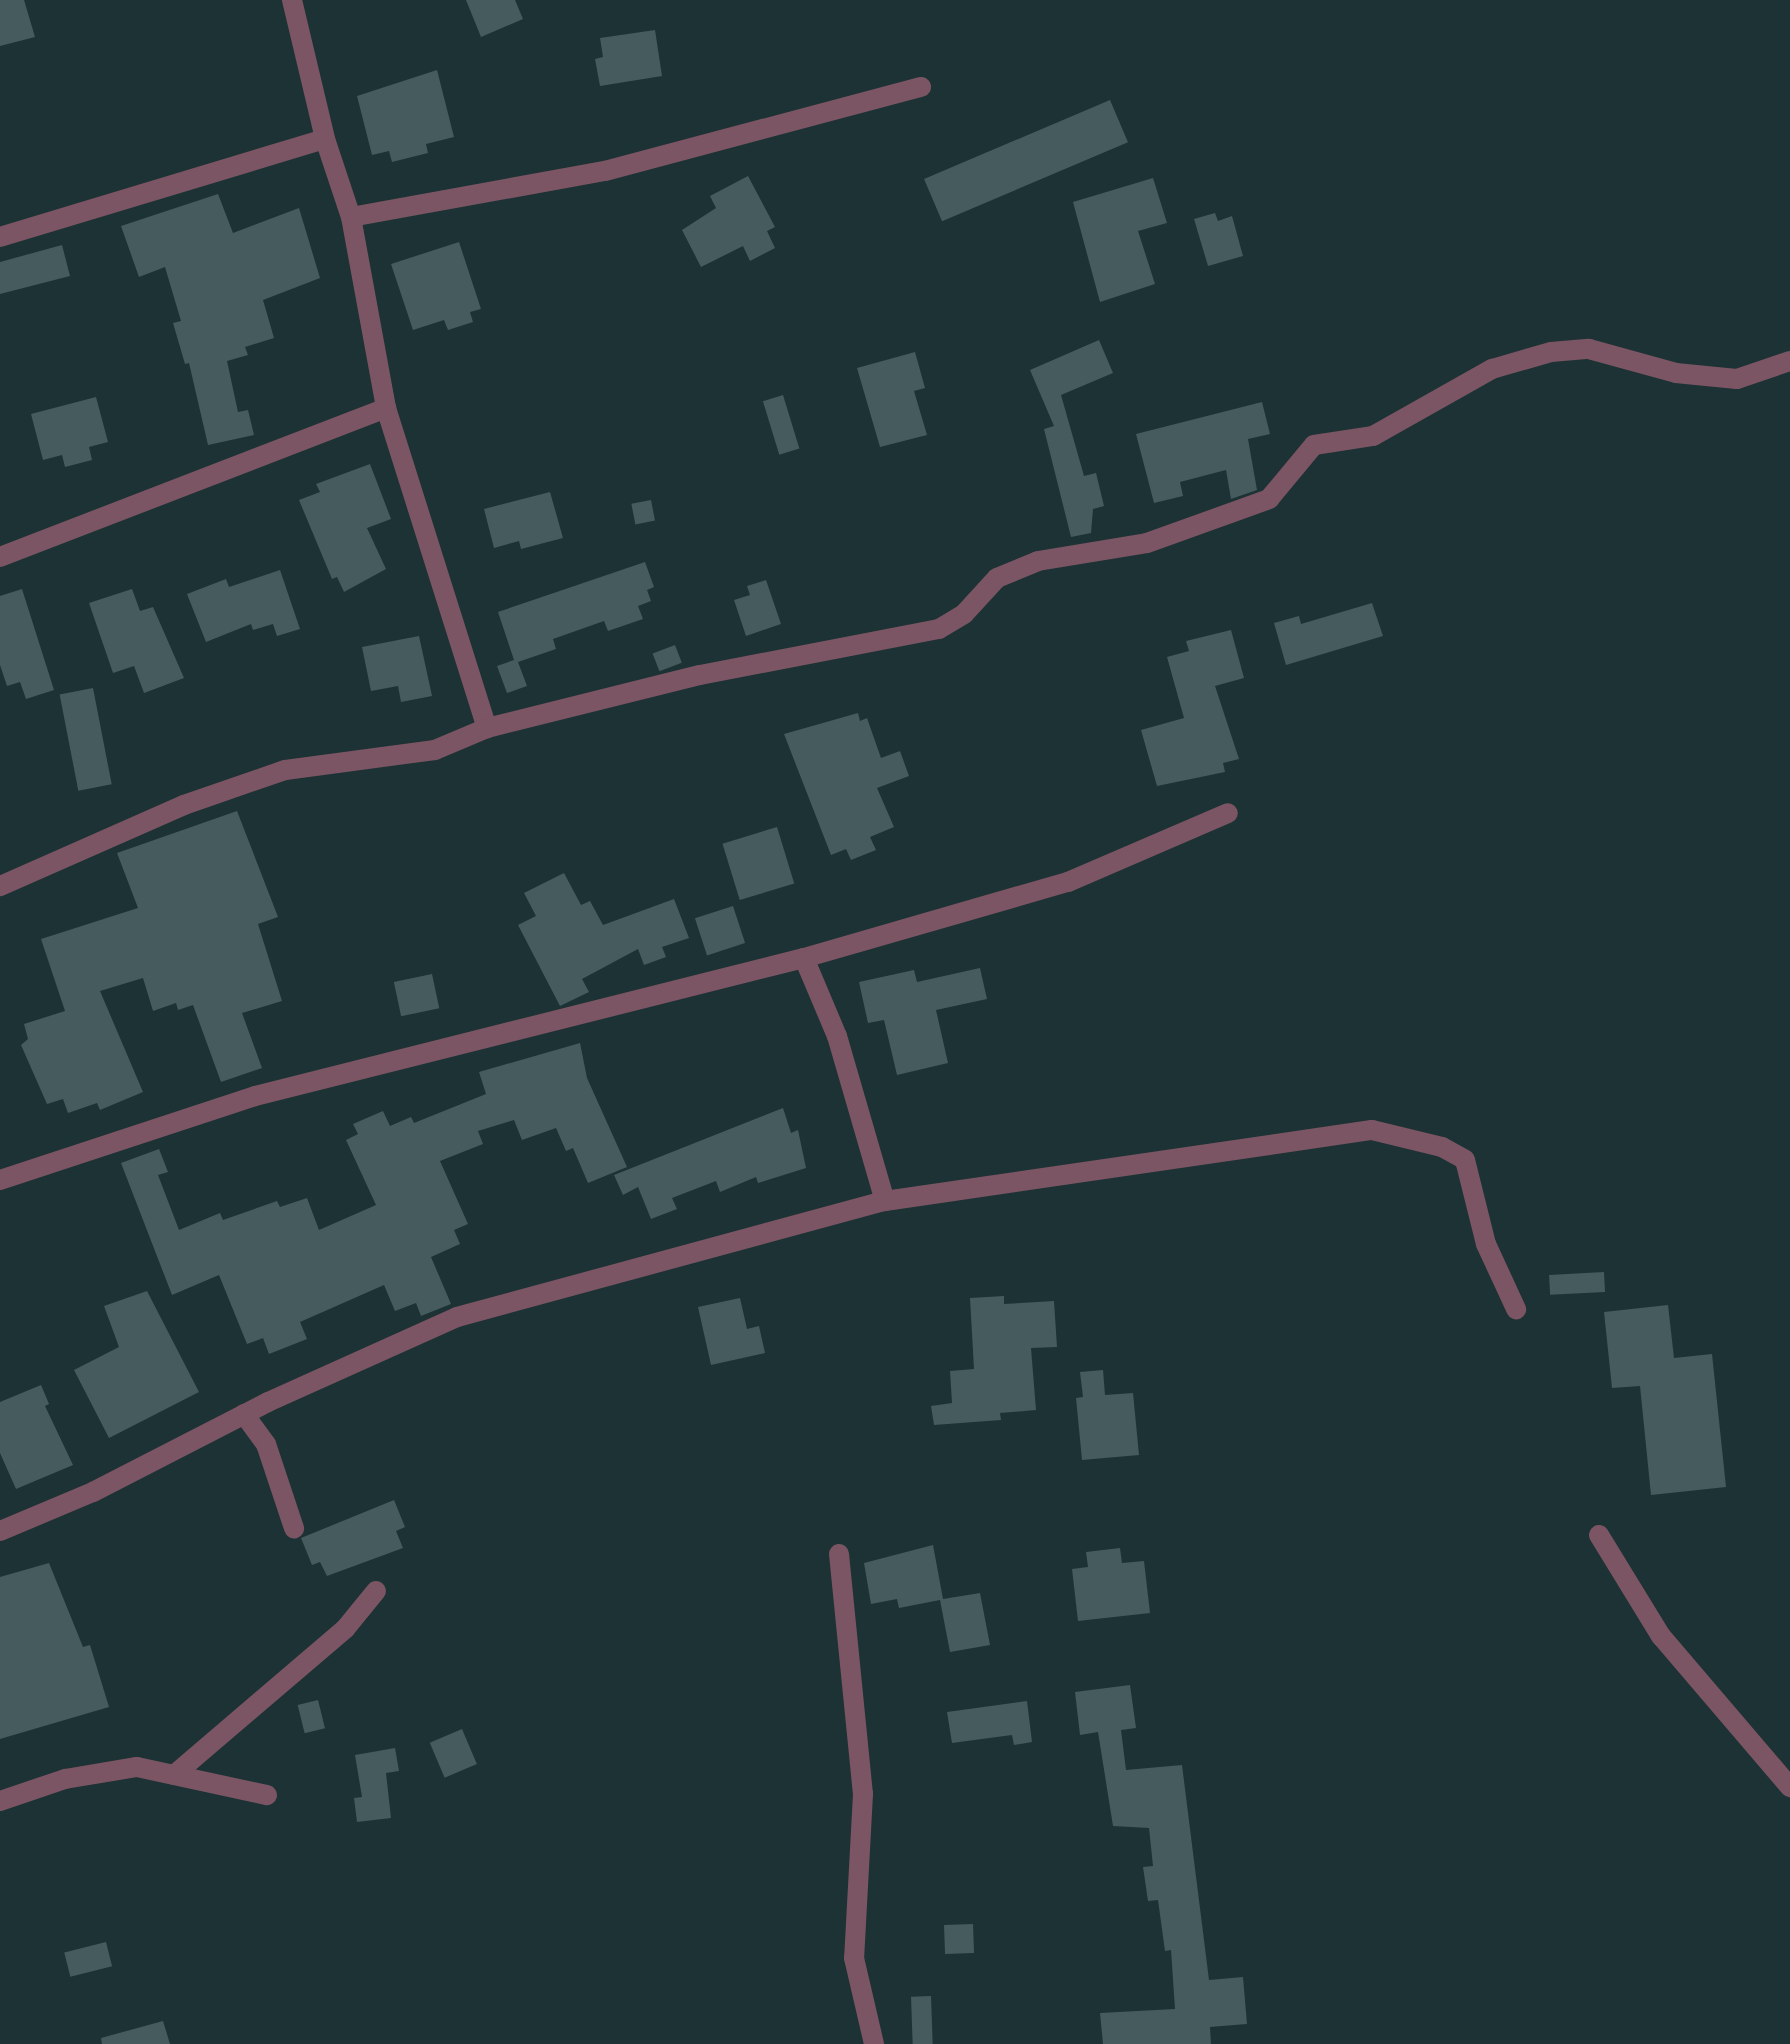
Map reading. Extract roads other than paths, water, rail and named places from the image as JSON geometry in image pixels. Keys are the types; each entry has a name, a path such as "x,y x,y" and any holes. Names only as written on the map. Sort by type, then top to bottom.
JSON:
{"street":[{"path":"292,0 325,139 351,217 386,408 487,728"},
{"path":"351,217 605,171 921,87"},
{"path":"0,237 325,139"},
{"path":"0,886 184,805 285,770 435,750 487,728 700,675 939,629 964,614 997,578 1038,561 1147,543 1269,499 1314,445 1373,436 1492,369 1551,352 1589,349 1676,373 1724,379 1790,361"},
{"path":"0,557 386,408"},
{"path":"0,1180 255,1096 804,958 1068,882 1228,813"},
{"path":"804,958 837,1036 885,1201"},
{"path":"0,1531 93,1492 244,1414 457,1317 885,1201 1372,1130 1442,1147 1465,1160 1486,1244 1516,1309"},
{"path":"244,1414 266,1444 294,1528"},
{"path":"1599,1535 1661,1636 1790,1787"},
{"path":"839,1554 863,1794 854,1958 874,2044"},
{"path":"174,1775 345,1629 376,1591"},
{"path":"0,1801 65,1779 137,1767 267,1795"}]}
